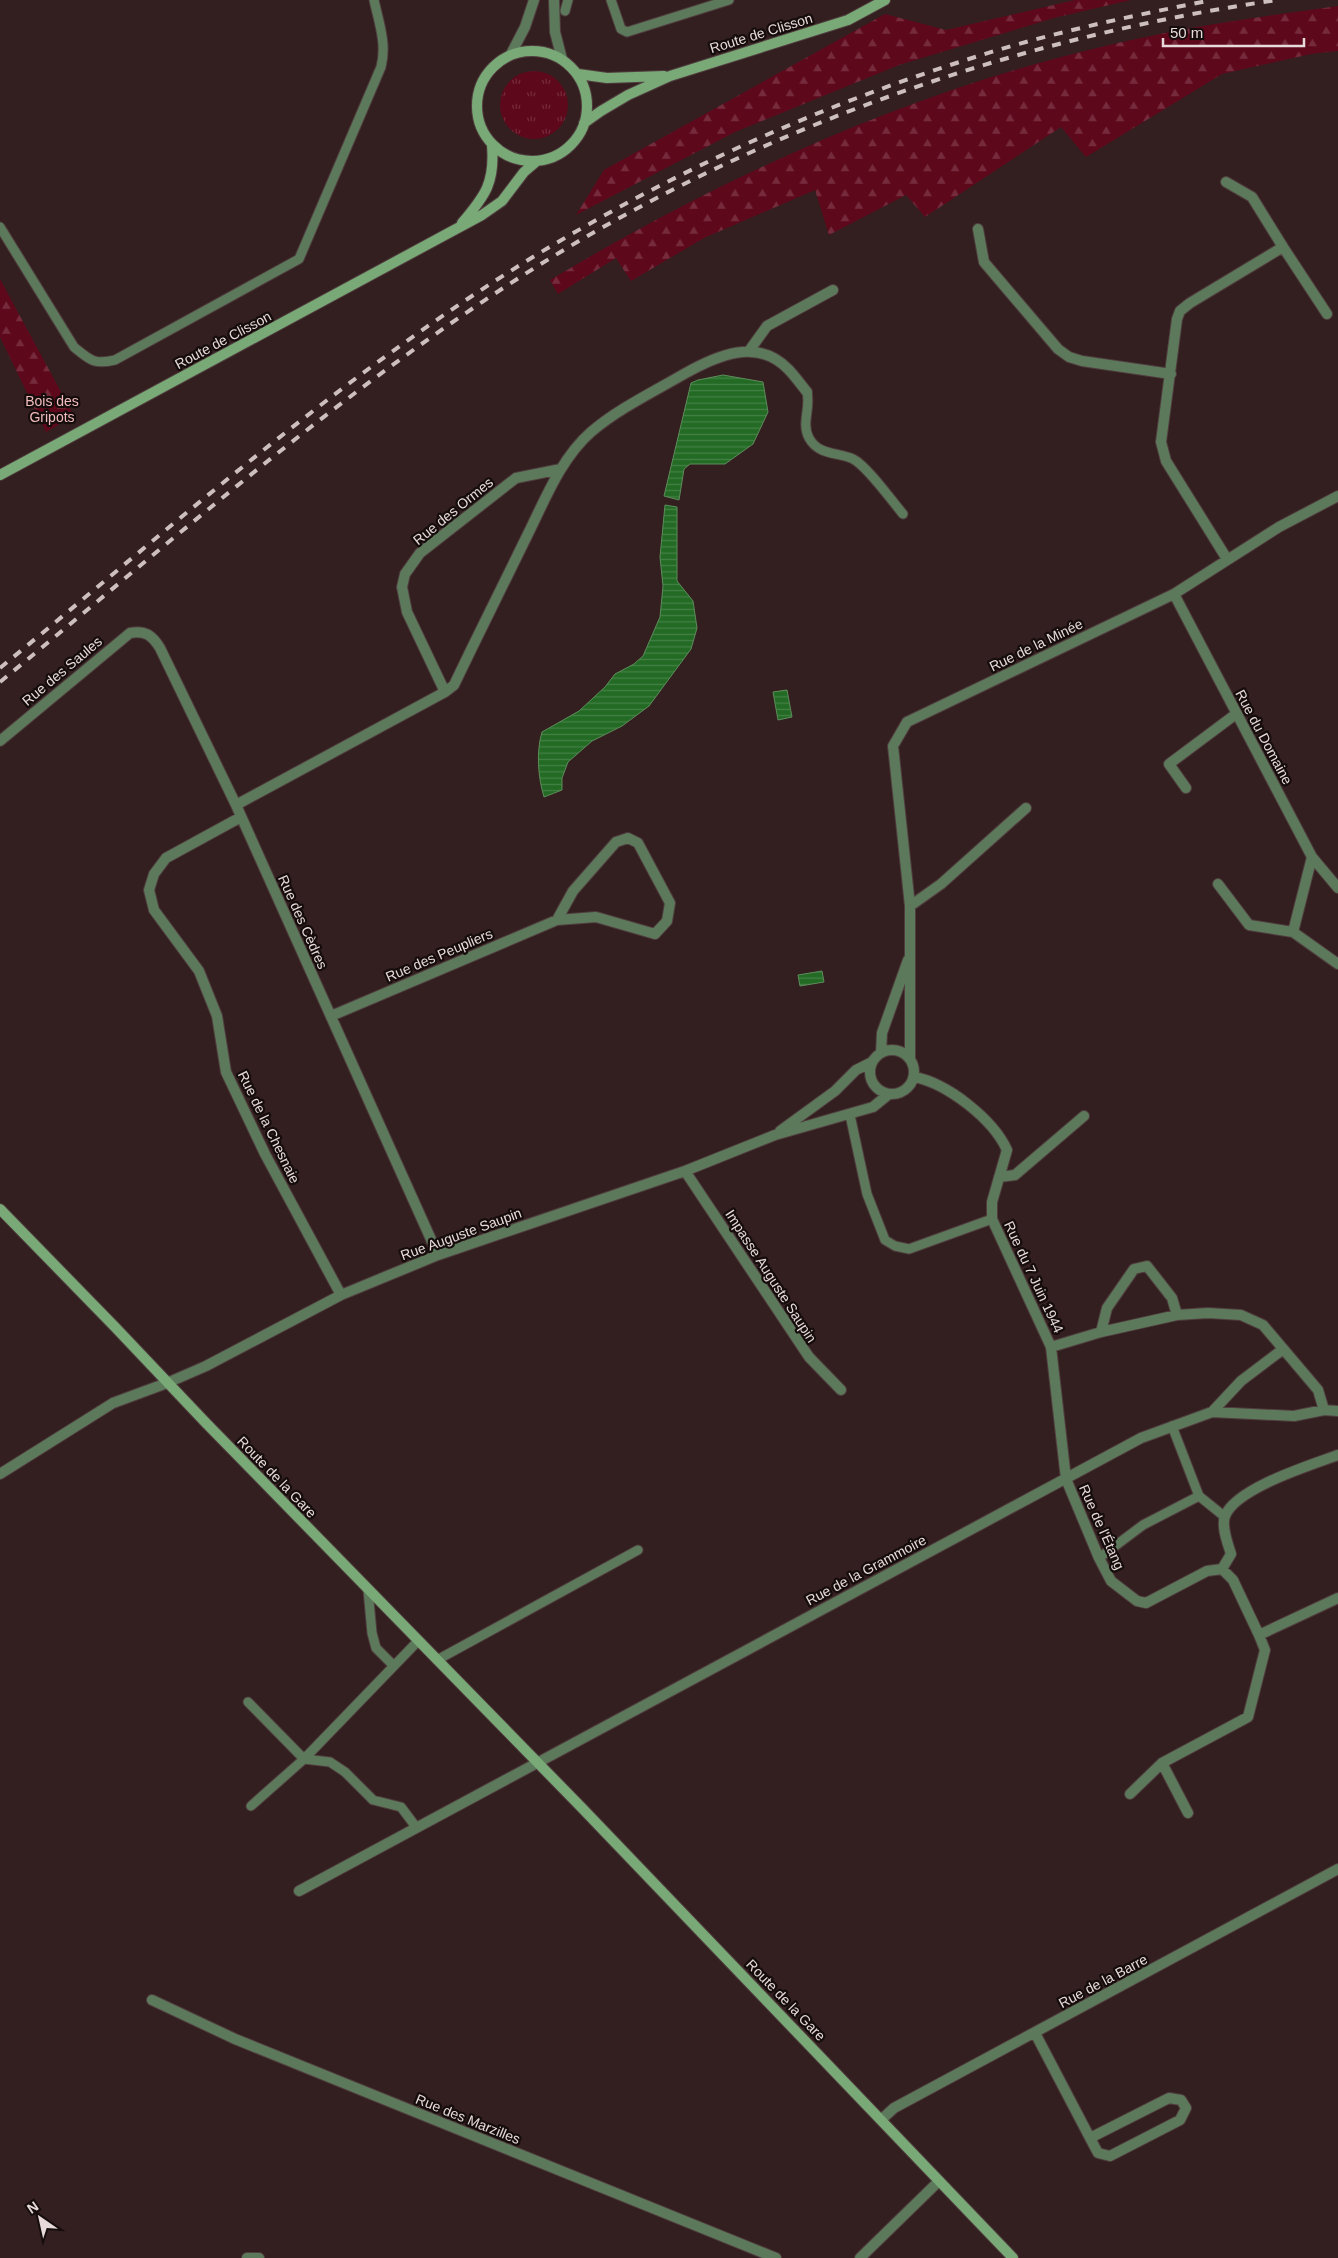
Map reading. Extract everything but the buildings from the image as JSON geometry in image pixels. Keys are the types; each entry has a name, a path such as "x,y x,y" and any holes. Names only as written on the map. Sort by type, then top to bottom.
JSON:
{"main road":[{"name":"Route de Clisson","path":"584,123 628,95 670,76 848,20 885,0"},
{"path":"530,50 542,51 562,59 578,74 586,93 588,111 575,142 567,149 550,158 537,161 526,162 509,157 492,145 478,120 477,96 483,80 495,64 511,54 530,50"},
{"name":"Route de Clisson","path":"578,74 607,78 670,76"},
{"name":"Route de Clisson","path":"458,227 482,200 491,183 494,164 492,145"},
{"name":"Route de Clisson","path":"0,475 458,227 502,201 524,172 537,161"},
{"name":"Route de la Gare","path":"0,1209 882,2119 1013,2258"}],"street":[{"path":"511,54 525,27 534,0"},
{"path":"554,0 555,32 562,59"},
{"path":"1226,182 1252,197 1327,314"},
{"path":"978,229 984,262 1058,350 1069,357 1082,361 1171,374"},
{"path":"1227,559 1162,451 1160,442 1171,374 1177,319 1180,312 1190,303 1283,247"},
{"path":"749,351 767,326 834,290"},
{"path":"236,805 445,692 454,685 561,469 591,432 622,411 706,362 731,352 749,351 769,355 787,368 807,392"},
{"name":"Rue des Ormes","path":"445,692 405,606 402,587 405,574 420,553 516,478 561,469"},
{"name":"Rue de la Minée","path":"910,1059 910,906 893,746 907,722 1174,594 1279,527 1338,496"},
{"name":"Rue du Domaine","path":"1174,594 1312,857 1338,888"},
{"name":"Rue des Cèdres","path":"120,640 130,633 140,631 154,638 236,805 438,1255"},
{"name":"Rue des Saules","path":"0,741 120,640"},
{"path":"1186,788 1169,764 1236,714"},
{"path":"910,906 941,884 1026,808"},
{"name":"Rue de la Chesnaie","path":"241,817 166,858 154,874 150,890 154,910 199,971 217,1016 226,1072 265,1154 341,1295"},
{"name":"Rue des Peupliers","path":"331,1016 557,920 596,917 655,934 667,921 670,903 638,843 628,838 616,842 573,891 557,920"},
{"path":"1293,932 1312,857"},
{"path":"1218,884 1249,925 1293,932 1338,964"},
{"name":"Rue de la Minée","path":"881,1053 882,1033 911,952"},
{"path":"899,1051 910,1059 913,1064 914,1076 908,1088 896,1094 889,1094 876,1088 872,1082 870,1069 872,1062 881,1053 899,1051"},
{"name":"Rue Auguste Saupin","path":"775,1135 835,1091 856,1070 872,1062"},
{"name":"Rue du 7 Juin 1944","path":"914,1076 928,1079 948,1090 966,1104 1000,1136 1007,1150 992,1202 992,1219 1051,1347 1066,1478"},
{"name":"Rue Auguste Saupin","path":"0,1474 113,1403 167,1383 211,1363 341,1295 438,1255 685,1170 775,1135 873,1107 889,1094"},
{"path":"999,1177 1015,1175 1084,1116"},
{"name":"Impasse Auguste Saupin","path":"685,1170 809,1357 842,1390"},
{"path":"1101,1332 1107,1308 1134,1269 1147,1266 1172,1298 1177,1315"},
{"name":"Rue du 7 Juin 1944","path":"1051,1347 1101,1332 1177,1315 1208,1313 1241,1315 1263,1325 1282,1350 1318,1390 1324,1410"},
{"name":"Rue de la Grammoire","path":"1212,1412 1241,1381 1282,1350"},
{"path":"1324,1410 1338,1411"},
{"name":"Rue de la Grammoire","path":"537,1763 1141,1438 1212,1412 1294,1416 1324,1410"},
{"path":"1130,1794 1162,1763 1248,1717 1265,1650 1233,1580 1222,1569 1231,1554 1225,1529 1225,1516 1237,1501 1280,1476 1338,1455"},
{"name":"Rue de l'Étang","path":"1066,1478 1099,1558 1111,1581 1137,1601 1146,1603 1207,1571 1222,1569"},
{"path":"1259,1635 1338,1598"},
{"path":"300,1891 537,1763"},
{"path":"1162,1763 1188,1813"},
{"name":"Rue de la Barre","path":"882,2119 894,2108 1338,1868"},
{"name":"Rue des Marzilles","path":"152,2000 235,2039 776,2258"},
{"path":"1035,2033 1090,2138 1098,2153 1110,2156 1180,2120 1186,2108 1181,2100 1169,2098 1090,2138"},
{"path":"860,2258 939,2181"},
{"path":"247,2258 259,2258"}],"lane":[{"path":"0,227 74,347 89,360 101,363 115,360 299,259 385,54 374,0"},
{"path":"565,11 568,0"},
{"path":"612,0 621,29 627,32 729,0"},
{"path":"807,392 810,402 805,420 809,438 825,452 853,459 862,466 902,514"},
{"name":"Rue du 7 Juin 1944","path":"850,1115 867,1194 885,1240 895,1246 909,1250 992,1219"},
{"path":"1172,1426 1199,1496 1225,1516"},
{"path":"1099,1558 1143,1525 1199,1496"},
{"path":"437,1660 638,1550"},
{"path":"368,1590 372,1633 376,1648 394,1665"},
{"path":"251,1806 304,1759 418,1641"},
{"path":"248,1702 304,1759 330,1762 346,1772 373,1800 401,1807 416,1827"}],"green space":[{"path":"1075,0 1131,0 1054,18 899,65 735,132 576,215 604,170 885,14 946,30"},
{"path":"1338,6 1338,51 1311,54 1222,74 1086,157 1061,127 925,217 906,195 829,235 815,190 704,238 631,281 616,258 558,294 550,280 681,207 748,174 886,114 957,88 1028,66 1130,40 1219,23"},
{"path":"534,71 547,74 558,81 565,92 568,105 565,118 558,129 547,136 534,139 521,136 510,129 503,118 500,105 503,92 510,81 521,74"},
{"name":"Bois des Gripots","path":"0,279 74,416 46,432 0,337"}],"shaded area":[{"path":"723,375 763,382 768,412 753,444 725,464 690,464 684,469 679,500 664,496 691,383"},
{"path":"665,505 677,507 677,581 693,601 697,628 691,649 649,706 622,726 592,741 568,762 562,778 562,790 544,797 538,765 542,732 579,711 605,687 615,674 634,664 643,656 660,617 663,586 660,557"},
{"path":"787,690 792,717 778,720 773,692"},
{"path":"822,971 824,982 800,986 798,975"}],"railway":[{"path":"0,668 286,432 359,376 511,270 591,223 683,174 777,130 922,74 1001,49 1061,33 1212,0"},
{"path":"0,682 256,470 388,368 525,274 611,222 701,176 793,134 887,97 983,65 1080,39 1178,17 1277,0"}]}
